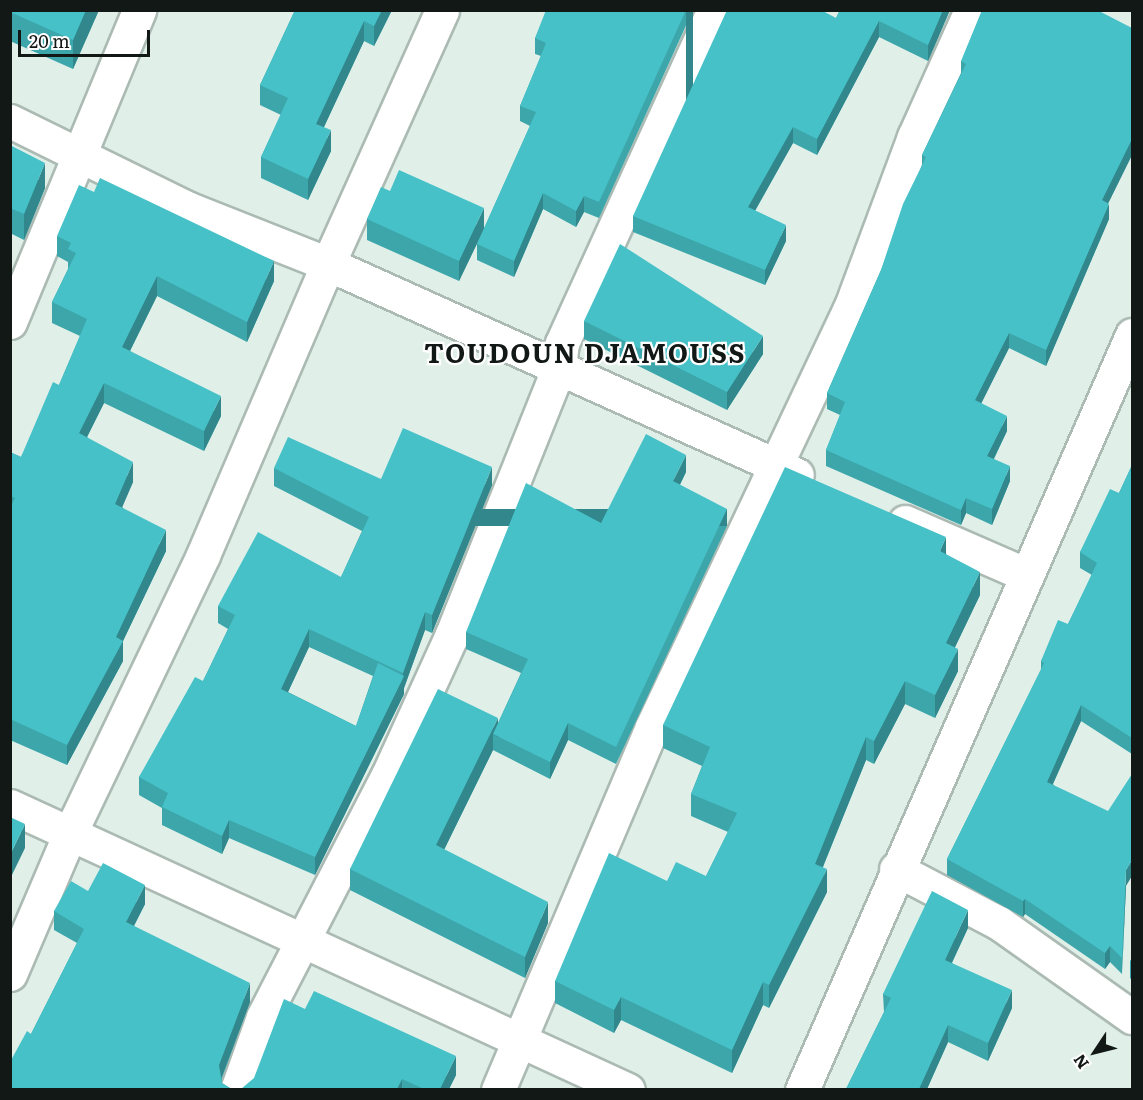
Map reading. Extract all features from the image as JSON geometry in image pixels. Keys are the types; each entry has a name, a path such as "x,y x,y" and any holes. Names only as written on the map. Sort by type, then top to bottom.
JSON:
{"street":[{"path":"10,322 78,151 139,10"},
{"path":"10,974 70,833 203,555 328,264 442,10"},
{"path":"237,1089 263,1017 388,775 451,637 559,367 562,343 714,10"},
{"path":"498,1089 518,1037 651,727 778,466 850,309 914,137 971,10"},
{"path":"10,121 78,151 189,209 328,264 433,314 559,367 821,485"},
{"path":"802,1089 896,869 1132,335"},
{"path":"875,509 1027,575"},
{"path":"10,806 628,1089"},
{"path":"896,869 999,923 1132,1017"}],"building":[{"path":"10,10 86,10 73,40 10,12"},
{"path":"295,10 382,10 374,26 364,21 316,124 331,130 308,179 261,157 288,98 260,85"},
{"path":"546,10 686,10 599,202 584,196 576,211 543,193 514,261 477,244 536,112 520,106 546,43 535,38"},
{"path":"727,10 821,10 836,18 840,10 943,10 928,45 879,21 817,139 793,127 748,207 786,225 765,270 633,216"},
{"path":"982,10 1097,10 1132,28 1132,139 1102,200 1109,204 1046,350 1009,333 975,400 1007,416 987,456 1010,466 992,509 966,498 961,510 826,450 845,402 827,393 881,270 903,204 926,157 922,155 966,64 961,61"},
{"path":"10,145 45,163 24,214 10,208"},
{"path":"399,170 484,208 459,261 367,219 381,187 390,191"},
{"path":"100,178 274,261 247,322 157,276 122,347 221,396 204,431 104,383 79,433 133,462 115,504 166,530 116,637 123,641 67,745 10,719 10,508 15,498 10,496 10,452 21,457 53,382 59,385 87,319 52,302 76,253 68,249 71,243 57,236 79,185 94,192"},
{"path":"620,244 763,336 727,392 584,321"},
{"path":"403,428 492,467 432,615 425,612 403,673 309,629 281,689 356,726 378,663 404,676 315,857 229,820 222,836 162,807 168,793 139,777 195,677 203,681 235,615 218,606 258,532 341,577 369,517 274,468 288,437 381,479"},
{"path":"646,434 686,455 673,481 727,509 616,747 568,723 550,762 493,734 528,659 466,632 526,483 601,523"},
{"path":"1132,465 1132,738 1081,705 1047,782 1108,811 1132,774 1132,860 1126,870 1122,958 1110,946 1105,953 1025,899 1023,901 947,859 1044,663 1041,661 1058,620 1068,624 1097,563 1080,552 1110,489 1119,493"},
{"path":"785,467 946,537 940,551 980,572 946,643 958,649 935,695 905,681 874,741 866,737 815,864 827,869 769,985 763,982 732,1050 621,997 614,1010 555,981 609,853 667,881 676,862 706,876 737,813 691,794 710,747 663,725"},
{"path":"438,689 498,718 436,845 548,902 525,957 350,869"},
{"path":"10,817 25,824 10,855"},
{"path":"103,863 145,885 126,922 250,983 219,1065 222,1083 230,1088 241,1089 10,1089 10,1062 27,1031 31,1034 84,929 54,911 71,881 88,891"},
{"path":"932,891 968,910 945,960 1012,990 988,1043 948,1025 919,1089 846,1089 891,998 883,994"},
{"path":"314,991 456,1056 440,1089 424,1089 402,1079 397,1089 241,1089 254,1078 284,999 305,1009"}],"district":[{"name":"TOUDOUN DJAMOUSS","path":"585,352"}]}
